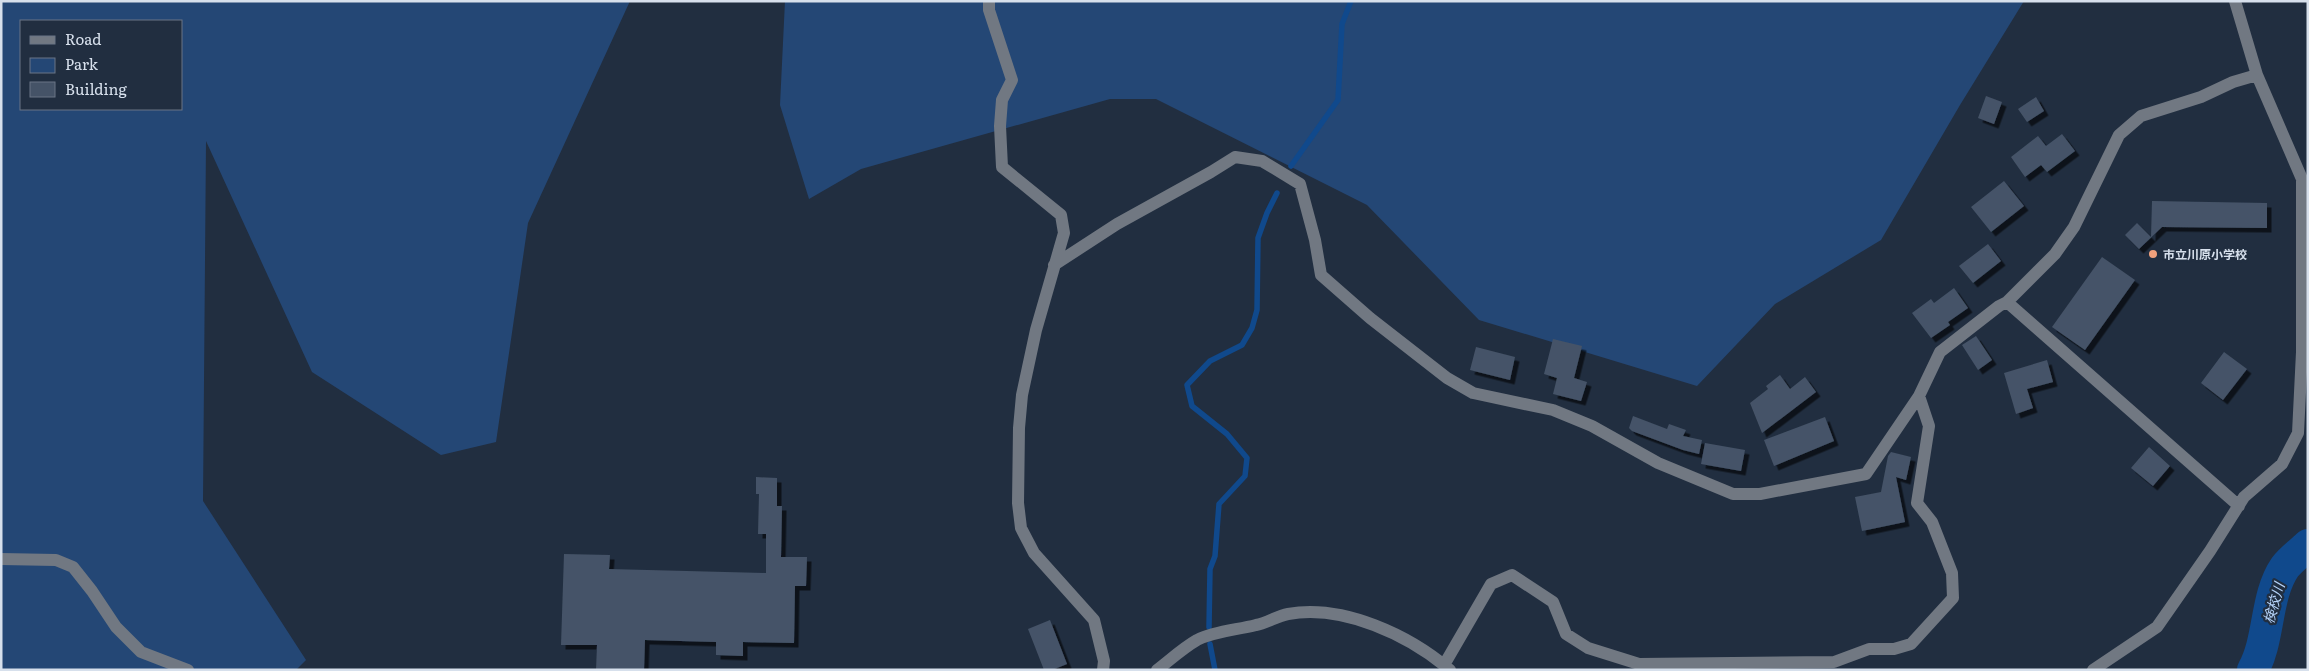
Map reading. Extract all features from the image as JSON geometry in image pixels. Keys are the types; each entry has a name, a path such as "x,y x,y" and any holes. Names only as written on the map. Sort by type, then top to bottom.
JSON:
{"street":[{"path":"989,1 989,10 1012,80 1002,100 1000,126 1002,167 1061,215 1064,233 1036,330 1022,395 1019,428 1018,503 1021,528 1034,552 1094,620 1104,660 1103,670"},
{"path":"2094,670 2157,627 2244,497 2282,464 2298,433 2305,352 2302,180 2257,75 2235,1"},
{"path":"1054,265 1117,224 1212,172 1235,157 1262,160 1300,184 1315,240 1321,275 1370,318 1447,378 1473,393 1552,410 1584,423 1658,463 1733,494 1760,494 1866,474 1919,396 1940,352 1999,306 2007,302 2055,254 2074,227 2119,135 2141,116 2201,97 2233,82 2257,75"},
{"path":"2007,302 2239,506"},
{"path":"1157,670 1196,640 1210,635 1257,625 1288,614 1320,613 1362,620 1399,636 1447,668 1491,584 1512,575 1552,602 1566,634 1588,648 1639,664 1834,662 1869,649 1894,649 1911,644 1952,598 1952,573 1932,522 1917,503 1929,426 1919,396"},
{"path":"1,559 56,560 73,567 116,627 141,652 188,670"}],"green space":[{"path":"1,1 630,1 528,223 496,442 441,455 312,372 206,141 203,501 306,660 296,670 1,670"},
{"path":"785,1 2024,1 1960,105 1881,240 1775,304 1697,386 1479,320 1367,205 1156,99 1110,99 861,169 809,199 780,105"}],"building":[{"path":"1986,96 2002,102 1994,124 1978,118"},
{"path":"2036,97 2044,111 2027,122 2018,109"},
{"path":"2062,134 2075,151 2047,172 2041,165 2025,177 2011,157 2038,136 2046,146"},
{"path":"2004,181 2024,206 1991,232 1971,207"},
{"path":"2152,201 2267,203 2267,228 2162,227 2139,249 2125,235 2137,223 2151,237"},
{"path":"1988,244 2001,261 1973,283 1959,266"},
{"path":"2102,257 2135,280 2085,350 2052,327"},
{"path":"1954,288 1968,308 1948,322 1950,325 1931,338 1912,313 1931,299 1934,303"},
{"path":"1976,336 1992,360 1978,370 1962,345"},
{"path":"1553,339 1582,346 1574,378 1587,382 1581,401 1553,394 1557,378 1544,374"},
{"path":"1476,347 1515,357 1510,380 1470,370"},
{"path":"2224,352 2247,369 2223,400 2201,383"},
{"path":"2047,360 2053,382 2027,389 2033,408 2016,414 2004,373"},
{"path":"1780,375 1790,389 1805,377 1816,392 1762,433 1750,403 1768,389 1766,386"},
{"path":"1633,416 1667,429 1669,424 1686,430 1683,436 1702,440 1699,454 1632,431 1629,428"},
{"path":"1825,417 1834,441 1774,466 1764,440"},
{"path":"1705,443 1745,450 1741,471 1701,464"},
{"path":"2149,447 2170,466 2153,486 2131,468"},
{"path":"1891,452 1911,457 1906,480 1896,477 1905,522 1862,531 1855,497 1881,492 1888,456"},
{"path":"756,477 777,478 777,506 782,506 781,557 807,557 806,586 795,586 794,643 743,642 743,656 716,655 716,642 645,640 644,670 596,670 597,645 561,645 564,554 610,555 609,569 766,573 766,534 758,534 759,494 756,494"},
{"path":"1050,620 1067,664 1052,670 1044,670 1028,629"}],"waterway":[{"path":"1291,166 1338,100 1342,24 1351,1"},
{"path":"1209,627 1210,569 1215,556 1219,504 1245,476 1247,458 1227,434 1192,406 1187,385 1210,361 1242,345 1252,328 1257,310 1258,238 1277,193"},
{"name":"検校川","path":"2253,670 2262,645 2274,591 2279,579 2287,564 2308,545"},
{"path":"1210,644 1215,670"}],"place":[{"name":"市立川原小学校","path":"2153,254"}]}
